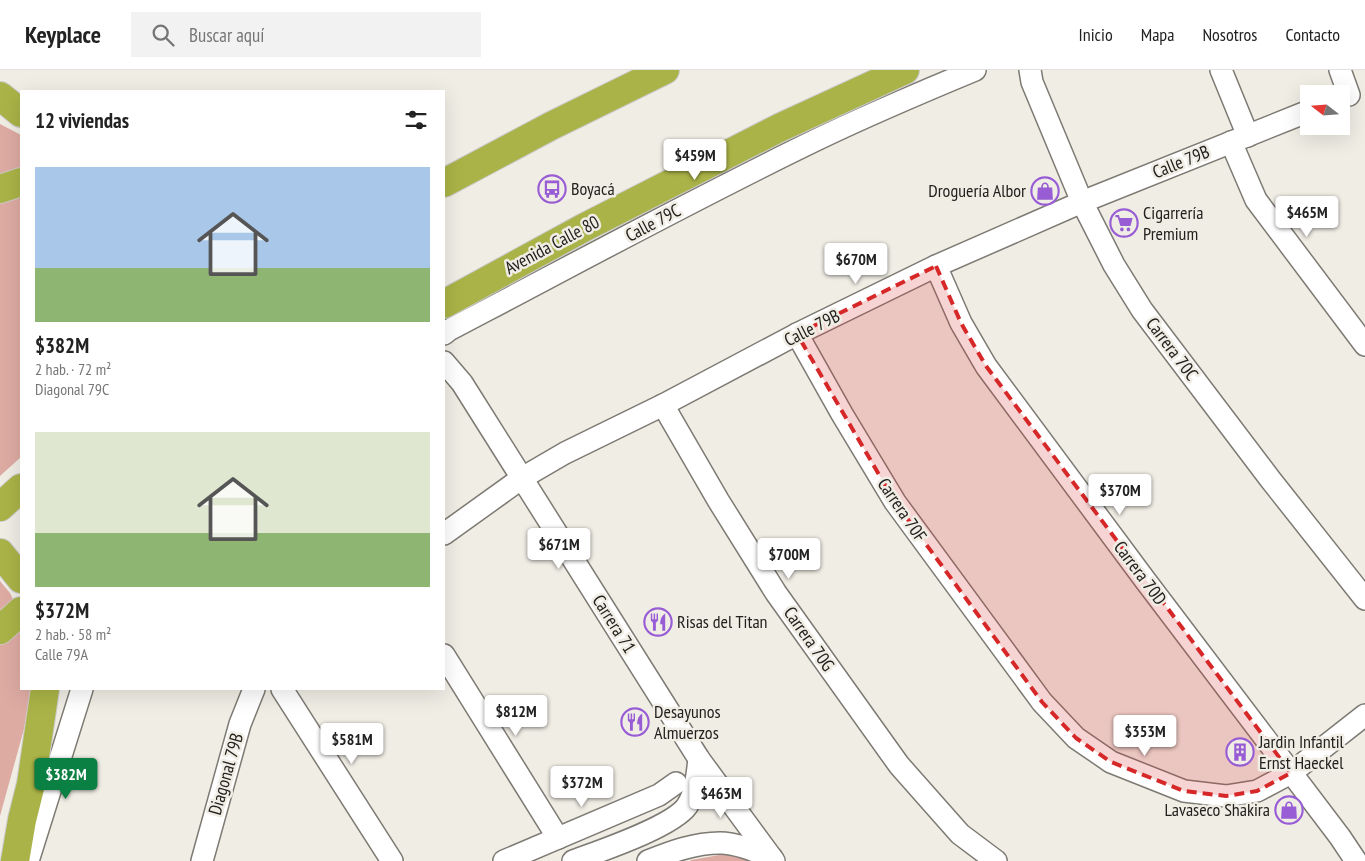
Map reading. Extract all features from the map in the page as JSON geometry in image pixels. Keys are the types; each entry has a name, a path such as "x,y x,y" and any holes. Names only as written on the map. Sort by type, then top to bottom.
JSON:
{"highway":[{"path":"445,182 551,126 666,70"},
{"name":"Avenida Calle 80","path":"445,303 585,226 779,128 905,70"},
{"path":"0,96 20,112"},
{"path":"0,189 20,182"},
{"path":"0,507 20,489"},
{"path":"0,553 20,579"},
{"path":"0,630 20,612"},
{"path":"16,861 22,820 31,784 45,690"}],"street":[{"name":"Calle 79C","path":"445,333 759,168 828,134 975,70"},
{"name":"Carrera 70C","path":"1030,70 1032,82 1082,202 1114,265 1142,310 1270,479 1365,599"},
{"path":"1221,70 1256,200 1365,345"},
{"path":"1340,70 1352,94"},
{"name":"Calle 79B","path":"445,533 522,478 565,453 936,266 1082,202 1300,115"},
{"name":"Carrera 70D","path":"936,266 961,323 986,366 1340,837 1356,861"},
{"name":"Carrera 70F","path":"798,334 894,502 1042,702 1076,738 1111,762 1184,791 1226,796 1257,791 1292,773 1365,715"},
{"name":"Carrera 71","path":"445,363 462,383 699,758 773,859"},
{"name":"Carrera 70G","path":"663,405 718,500 776,592 899,764 960,834 996,861"},
{"path":"445,658 558,838"},
{"path":"28,861 82,690"},
{"name":"Diagonal 79B","path":"202,861 240,724 254,690"},
{"path":"283,690 392,861"},
{"path":"31,784 69,728"},
{"path":"574,861 670,820 686,807 695,788 699,758"},
{"path":"504,861 660,795 676,783"},
{"path":"648,861 679,849 721,843 747,848 773,859"}],"highlighted area":[{"path":"936,266 961,323 986,366 1291,773 1257,791 1226,796 1184,791 1111,762 1076,738 1042,702 895,502 797,334"}],"shaded area":[{"path":"0,124 20,134 20,173 0,178"},
{"path":"20,194 20,458 0,476 0,204"},
{"path":"0,581 10,593 20,614 20,690 31,690 24,729 0,816"},
{"path":"731,853 755,861 690,861 691,860"}],"place":[{"name":"Boyacá","path":"552,189"},
{"name":"Droguería Albor","path":"1045,191"},
{"name":"Cigarrería Premium","path":"1124,223"},
{"name":"Risas del Titan","path":"658,622"},
{"name":"Desayunos Almuerzos","path":"635,722"},
{"name":"Jardin Infantil Ernst Haeckel","path":"1240,752"},
{"name":"Lavaseco Shakira","path":"1289,810"}]}
